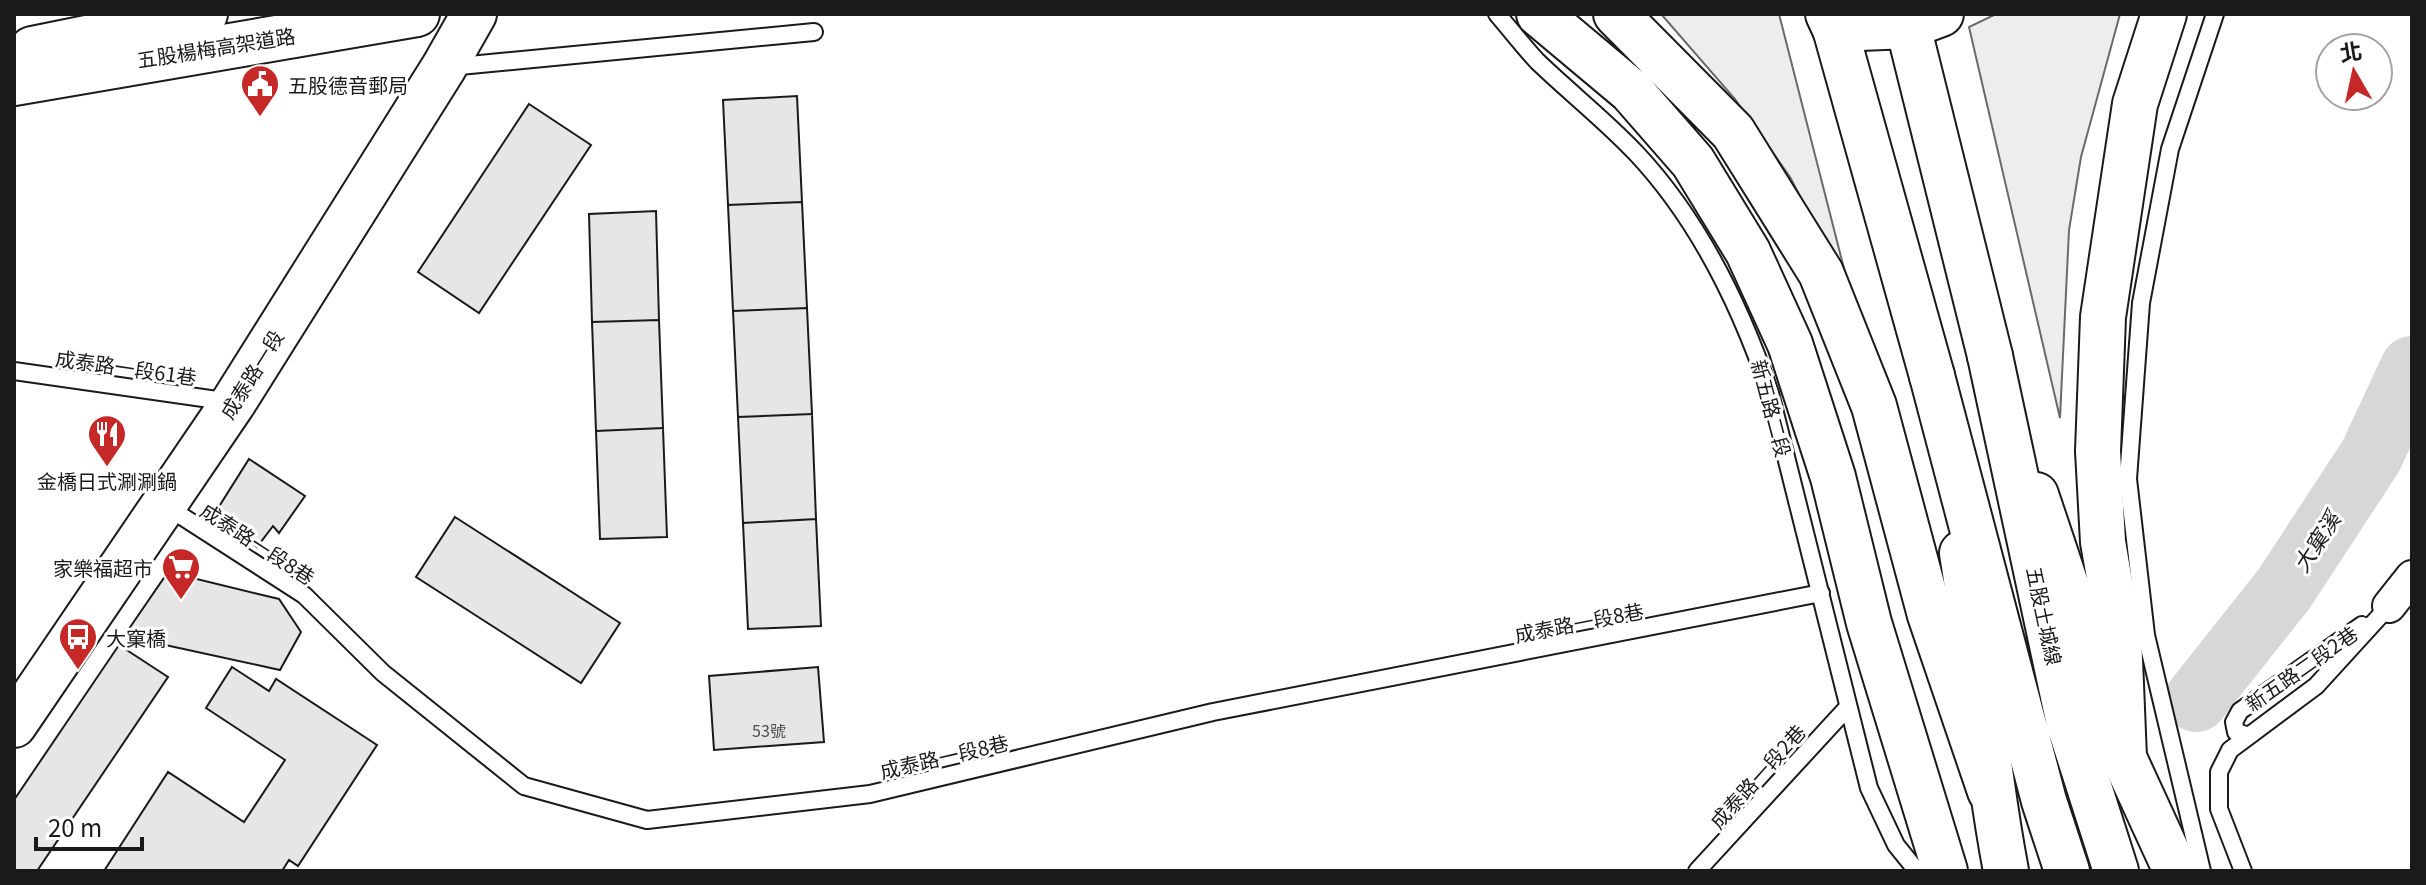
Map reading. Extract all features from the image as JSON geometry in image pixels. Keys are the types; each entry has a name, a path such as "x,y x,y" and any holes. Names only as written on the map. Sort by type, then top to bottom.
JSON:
{"main road":[{"path":"14,53 205,14"},
{"name":"五股楊梅高架道路","path":"14,83 417,14"},
{"name":"成泰路一段","path":"14,725 233,403 444,67 474,14"},
{"path":"1539,14 1631,91 1693,162 1748,252 1790,344 1833,477 1869,623 1945,871"},
{"path":"1616,14 1733,132 1821,273 1874,406 1930,615 1990,791"},
{"path":"2124,758 2119,635 2103,542 2098,451 2103,317 2135,104 2164,14"},
{"path":"2067,871 1832,19 1918,18 1990,356 2124,758 2176,871"},
{"name":"五股土城線","path":"1990,356 2069,724 2116,871"},
{"path":"1932,376 1981,673 1990,791 2006,871"}],"street":[{"name":"新五路二段2巷","path":"2389,606 2412,577"}],"lane":[{"name":"新五路二段","path":"1497,14 1537,61 1584,101 1639,156 1688,222 1725,283 1750,333 1770,393 1869,788 1896,845 1917,871"},
{"path":"2202,871 2146,635 2128,479 2131,392 2141,303 2170,149 2215,14"},
{"path":"444,67 814,32"},
{"name":"成泰路一段61巷","path":"14,371 233,403"},
{"name":"成泰路一段8巷","path":"165,505 304,595 383,673 524,786 647,820 870,794 1213,712 1821,593"},
{"name":"新五路二段2巷","path":"2246,735 2236,732 2234,722 2240,711 2389,606"},
{"name":"新五路二段2巷","path":"2243,871 2219,809 2219,772 2230,750 2246,735 2316,686 2389,606"},
{"name":"成泰路一段2巷","path":"1697,871 1847,708"}],"shaded area":[{"path":"1661,14 1779,14 1850,292 1790,177 1735,99"},
{"path":"1996,14 2120,14 2081,157 2069,230 2060,418 1969,27"}],"building":[{"path":"797,96 802,202 728,205 723,100"},
{"path":"529,104 591,145 479,313 418,272"},
{"path":"802,202 807,308 733,311 728,205"},
{"path":"656,211 659,320 592,322 589,214"},
{"path":"807,308 812,414 738,417 733,311"},
{"path":"659,320 663,428 596,431 592,322"},
{"path":"812,414 816,519 743,523 738,417"},
{"path":"663,428 667,537 600,539 596,431"},
{"path":"249,459 305,496 279,533 273,526 257,547 223,521 220,505"},
{"path":"455,517 620,623 581,683 416,577"},
{"path":"816,519 821,626 748,629 743,523"},
{"path":"168,572 279,599 301,632 280,670 124,636"},
{"path":"119,645 168,677 37,871 14,871 14,800"},
{"path":"232,667 269,691 276,679 377,745 298,866 289,860 282,871 104,871 168,772 244,822 285,760 206,708"},
{"path":"818,667 824,742 714,750 709,676"}],"waterway":[{"name":"大窠溪","path":"2196,700 2284,589 2371,456 2412,368"}],"place":[{"name":"五股德音郵局","path":"260,118"},
{"name":"金橋日式涮涮鍋","path":"107,468"},
{"name":"家樂福超市","path":"181,601"},
{"name":"大窠橋","path":"78,671"}]}
